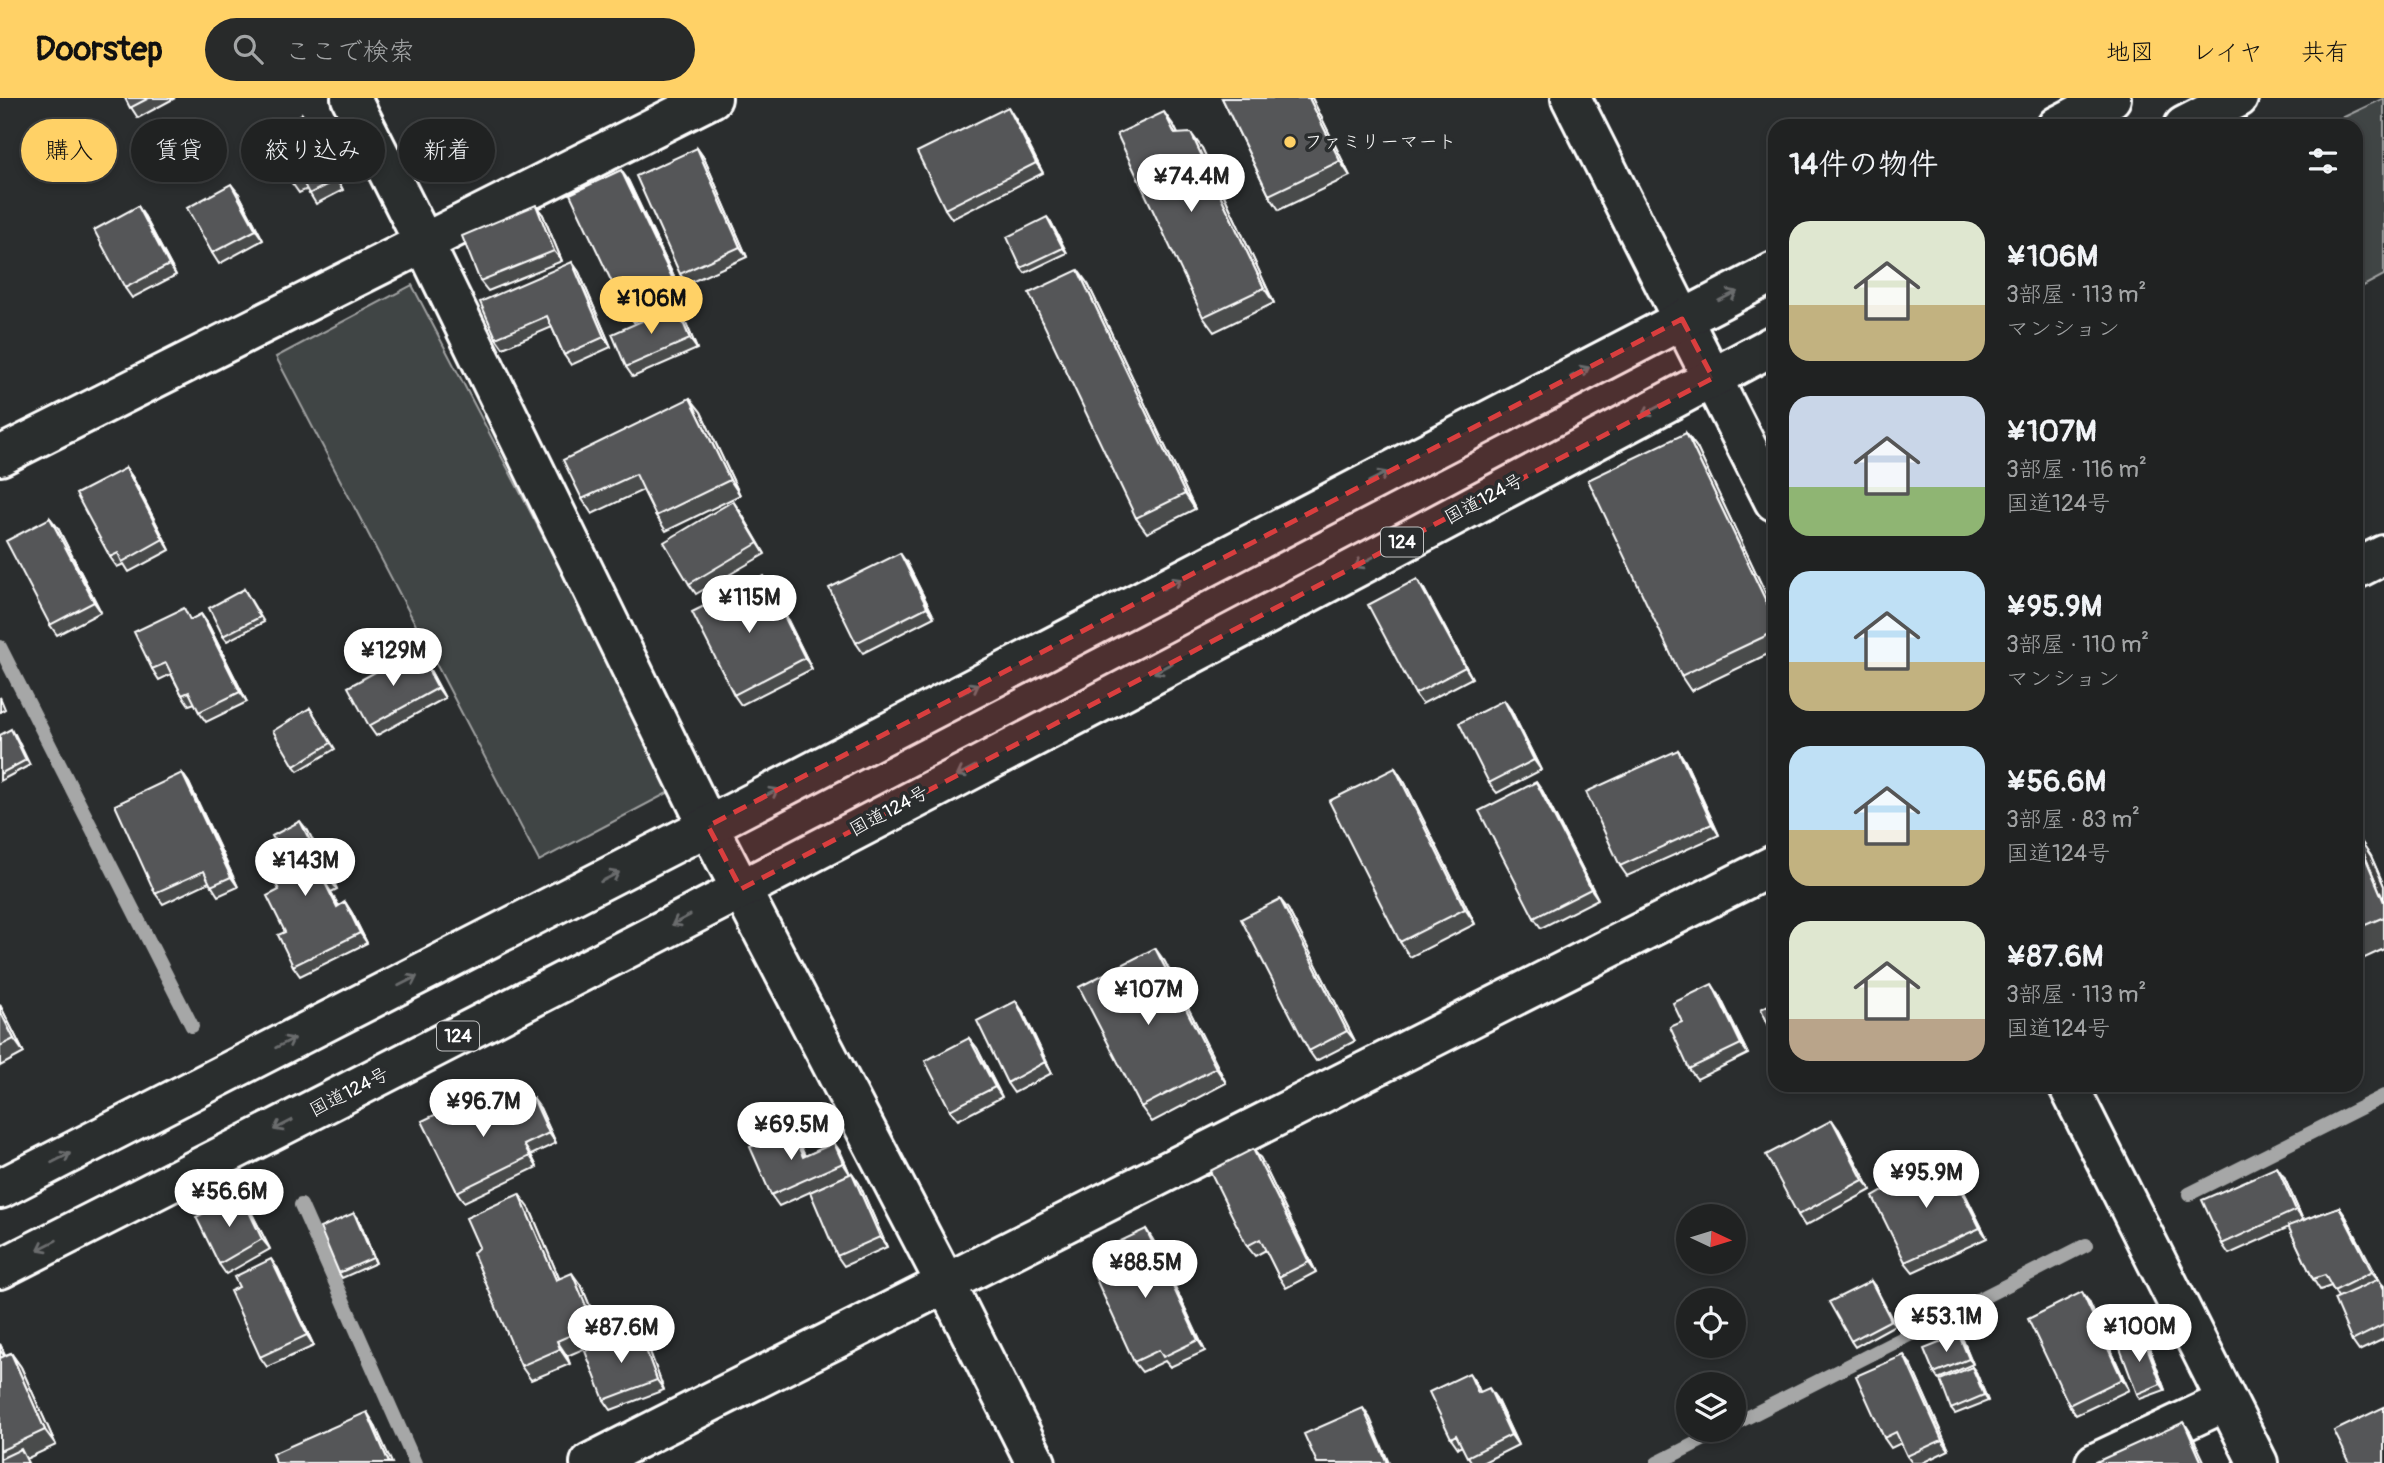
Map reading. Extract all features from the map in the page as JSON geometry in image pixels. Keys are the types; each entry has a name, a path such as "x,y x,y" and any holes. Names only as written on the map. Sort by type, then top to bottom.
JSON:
{"main road":[{"path":"351,98 708,826 946,1282 1036,1463"},
{"path":"0,456 712,98"},
{"path":"1571,98 1768,489"},
{"path":"2070,119 2111,98"},
{"path":"2198,119 2238,98"},
{"path":"0,1189 708,826 1768,275"},
{"name":"国道124号","path":"0,1269 415,1058 1768,348"},
{"path":"2363,566 2384,555"},
{"path":"590,1463 1768,868"},
{"path":"2072,1092 2258,1463"},
{"path":"2095,1463 2227,1401"}],"highlighted area":[{"path":"1682,319 1713,378 741,889 708,826"}],"shaded area":[{"path":"2384,98 2384,275 2363,286 2363,119 2340,119"},
{"path":"412,285 675,789 539,861 276,357"}],"building":[{"path":"125,98 149,98 130,108"},
{"name":"ファミリーマート","path":"1222,98 1309,98 1340,161 1269,195"},
{"path":"1008,107 1036,163 945,209 917,152"},
{"path":"1164,112 1175,134 1191,133 1264,288 1203,317 1117,134"},
{"path":"697,148 740,247 680,274 636,176"},
{"path":"621,170 677,288 626,312 570,194"},
{"path":"303,182 332,182 309,194"},
{"path":"231,184 256,230 212,253 187,208"},
{"path":"536,205 554,251 480,281 462,236"},
{"path":"138,206 169,265 125,288 94,230"},
{"path":"1047,217 1063,248 1021,268 1007,237"},
{"path":"572,262 604,337 564,355 547,316 496,338 480,302"},
{"path":"1078,270 1185,494 1136,518 1029,293"},
{"path":"676,306 690,339 626,367 612,334"},
{"path":"690,398 730,480 656,516 636,474 582,499 563,460"},
{"path":"1686,433 1768,605 1768,635 1681,676 1588,480"},
{"path":"126,468 163,539 122,562 118,553 110,557 76,494"},
{"path":"733,501 758,543 689,584 664,542"},
{"path":"50,518 94,602 50,625 6,541"},
{"path":"900,553 927,607 856,643 829,588"},
{"path":"764,576 805,658 734,695 692,612"},
{"path":"1417,579 1465,667 1415,694 1368,605"},
{"path":"244,589 260,617 223,636 209,608"},
{"path":"184,608 190,620 201,614 240,692 199,712 189,692 182,695 166,663 152,669 134,632"},
{"path":"417,649 438,688 369,726 348,687"},
{"path":"1504,700 1534,760 1489,783 1459,723"},
{"path":"310,708 331,743 294,766 273,731"},
{"path":"11,729 26,760 0,774 0,735"},
{"path":"1678,750 1712,824 1620,866 1586,792"},
{"path":"1395,768 1465,909 1400,942 1329,801"},
{"path":"182,773 231,877 211,886 204,871 155,893 115,805"},
{"path":"1536,782 1591,889 1534,918 1479,811"},
{"path":"300,821 329,879 324,881 337,907 345,902 360,933 293,966 278,935 285,932 267,896 279,890 274,880 277,878 263,848 275,841 272,836"},
{"path":"2363,852 2384,902 2384,917 2363,926"},
{"path":"1280,899 1347,1031 1309,1051 1241,919"},
{"path":"1155,948 1216,1068 1141,1107 1079,987"},
{"path":"1712,984 1741,1044 1689,1069 1670,1027 1682,1022 1673,1003"},
{"path":"1016,1001 1045,1062 1007,1083 977,1021"},
{"path":"1768,1005 1768,1024 1761,1009"},
{"path":"0,1011 14,1039 0,1046"},
{"path":"969,1038 995,1087 950,1110 925,1061"},
{"path":"476,1095 488,1120 533,1098 549,1133 524,1145 530,1156 457,1192 422,1121"},
{"path":"1832,1120 1863,1180 1798,1215 1766,1155"},
{"path":"790,1129 803,1157 834,1143 843,1163 771,1195 750,1147"},
{"path":"1253,1149 1309,1262 1279,1277 1260,1239 1247,1246 1210,1171"},
{"path":"1944,1156 1980,1228 1905,1262 1873,1197"},
{"path":"2277,1167 2296,1210 2222,1244 2202,1200"},
{"path":"852,1173 880,1237 837,1256 810,1192"},
{"path":"519,1194 556,1280 572,1273 594,1325 557,1341 560,1349 521,1366 473,1253 479,1247 466,1218"},
{"path":"241,1195 262,1239 219,1264 196,1217"},
{"path":"2339,1207 2372,1272 2334,1291 2325,1275 2313,1279 2288,1226"},
{"path":"354,1213 373,1258 339,1273 320,1228"},
{"path":"1146,1229 1198,1340 1163,1357 1159,1350 1134,1362 1095,1277 1119,1265 1110,1246"},
{"path":"271,1259 307,1335 260,1357 230,1291 239,1287 234,1277"},
{"path":"2379,1279 2384,1289 2384,1325 2352,1341 2334,1299"},
{"path":"1871,1281 1891,1320 1851,1341 1829,1302"},
{"path":"2082,1292 2122,1379 2069,1405 2028,1319"},
{"path":"639,1331 657,1380 604,1400 585,1351"},
{"path":"2142,1334 2161,1384 2137,1394 2118,1343"},
{"path":"1959,1335 1969,1359 1934,1373 1924,1349"},
{"path":"11,1353 45,1430 0,1451 0,1358"},
{"path":"1904,1355 1942,1440 1907,1456 1896,1432 1884,1438 1856,1376"},
{"path":"1972,1367 1984,1395 1951,1409 1940,1380"},
{"path":"1469,1373 1478,1393 1489,1388 1511,1435 1467,1457 1456,1435 1451,1438 1429,1392"},
{"path":"2384,1407 2384,1463 2350,1463 2334,1431"},
{"path":"1363,1408 1387,1463 1317,1463 1304,1434"},
{"path":"367,1412 389,1463 276,1463 272,1454"},
{"path":"2184,1422 2202,1463 2094,1463"},
{"path":"21,1449 28,1463 0,1463 0,1459"}],"waterway":[{"path":"0,647 192,1026"},
{"path":"2189,1194 2384,1096"},
{"path":"301,1205 415,1463"},
{"path":"1746,1418 2086,1245"},
{"path":"1657,1463 1698,1442"}],"place":[{"name":"ファミリーマート","path":"1290,142"}]}
